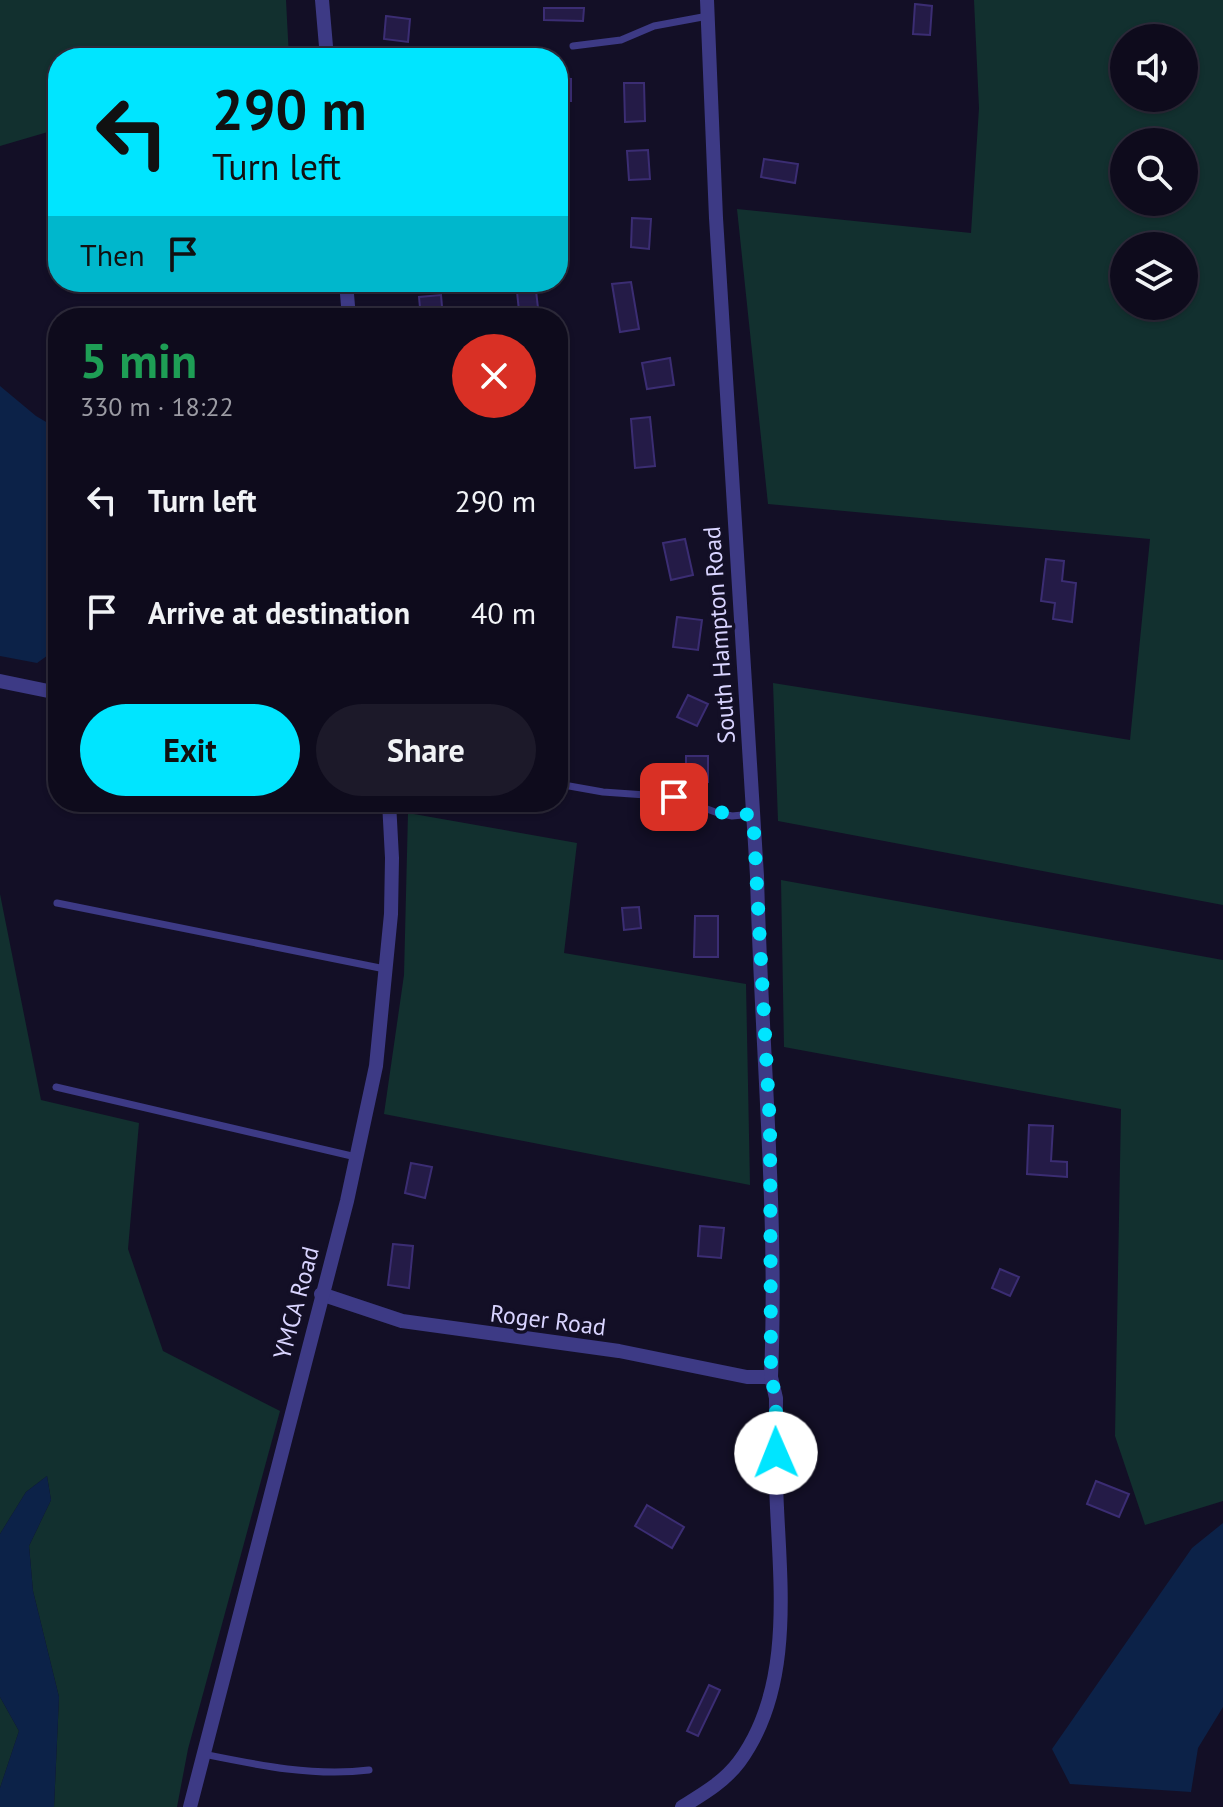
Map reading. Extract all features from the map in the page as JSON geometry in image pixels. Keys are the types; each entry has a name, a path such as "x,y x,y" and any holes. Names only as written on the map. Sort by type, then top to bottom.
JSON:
{"street":[{"path":"322,0 326,48"},
{"name":"South Hampton Road","path":"682,1807 705,1794 738,1764 764,1716 772,1690 780,1623 776,1398 771,1377 770,1126 716,218 707,0"},
{"path":"0,681 48,691"},
{"name":"YMCA Road","path":"190,1807 356,1157 376,1066 386,969 392,858 390,812"},
{"name":"Roger Road","path":"321,1294 402,1321 619,1351 747,1377 771,1377"}],"lane":[{"path":"573,46 621,40 654,26 708,16"},
{"path":"568,786 603,792 674,797 732,816 753,814"},
{"path":"57,903 386,969"},
{"path":"56,1087 356,1157"},
{"path":"203,1754 314,1772 369,1770"}],"green space":[{"path":"0,0 286,0 288,48 48,48 48,132 0,146"},
{"path":"974,0 1223,0 1223,905 778,821 773,683 1130,740 1150,539 768,504 737,209 971,233 979,108"},
{"path":"408,813 577,843 564,953 746,984 750,1185 384,1114 404,975"},
{"path":"781,880 1223,960 1223,1501 1145,1525 1115,1436 1121,1109 784,1047"},
{"path":"0,894 41,1100 139,1123 128,1249 163,1351 280,1411 188,1749 177,1807 54,1807 59,1697 33,1591 29,1546 51,1500 47,1476 26,1492 0,1534"},
{"path":"0,1697 19,1731 0,1788"}],"water":[{"path":"0,386 48,423 48,655 37,663 0,656"},
{"path":"47,1476 51,1500 29,1546 33,1591 59,1697 54,1807 0,1807 0,1788 19,1731 0,1697 0,1534 26,1492"},
{"path":"1223,1523 1223,1707 1198,1748 1191,1792 1070,1784 1052,1749 1192,1548"}],"building":[{"path":"915,4 932,6 930,35 913,34"},
{"path":"544,8 584,8 583,21 544,20"},
{"path":"386,16 410,19 408,42 384,39"},
{"path":"568,79 571,79 571,101 568,101"},
{"path":"624,83 644,83 645,121 625,122"},
{"path":"648,150 650,179 629,180 627,151"},
{"path":"764,159 798,164 795,183 761,177"},
{"path":"632,218 651,219 649,249 631,247"},
{"path":"631,282 639,329 620,332 612,284"},
{"path":"517,292 536,292 538,308 519,308"},
{"path":"441,295 442,308 420,308 419,297"},
{"path":"670,358 674,385 647,389 642,363"},
{"path":"650,417 655,466 635,468 631,419"},
{"path":"685,539 693,575 671,580 663,543"},
{"path":"1046,559 1064,561 1062,581 1076,583 1072,622 1053,619 1055,603 1041,601"},
{"path":"677,617 702,620 698,650 673,647"},
{"path":"688,695 708,704 697,726 677,717"},
{"path":"686,756 708,756 708,782 686,782"},
{"path":"639,907 641,928 624,930 622,908"},
{"path":"695,916 718,916 718,957 694,957"},
{"path":"1029,1125 1053,1126 1051,1161 1067,1162 1067,1177 1027,1174"},
{"path":"411,1163 432,1167 425,1198 405,1193"},
{"path":"700,1226 724,1228 721,1258 698,1256"},
{"path":"393,1244 413,1246 409,1288 388,1285"},
{"path":"1000,1269 1019,1277 1010,1296 992,1288"},
{"path":"1096,1481 1129,1494 1119,1517 1087,1504"},
{"path":"647,1505 684,1527 672,1548 635,1526"},
{"path":"709,1685 720,1690 698,1736 687,1731"}],"route":[{"path":"674,797 718,813 732,816 753,814 770,1126 771,1377 776,1398 776,1453"}]}
